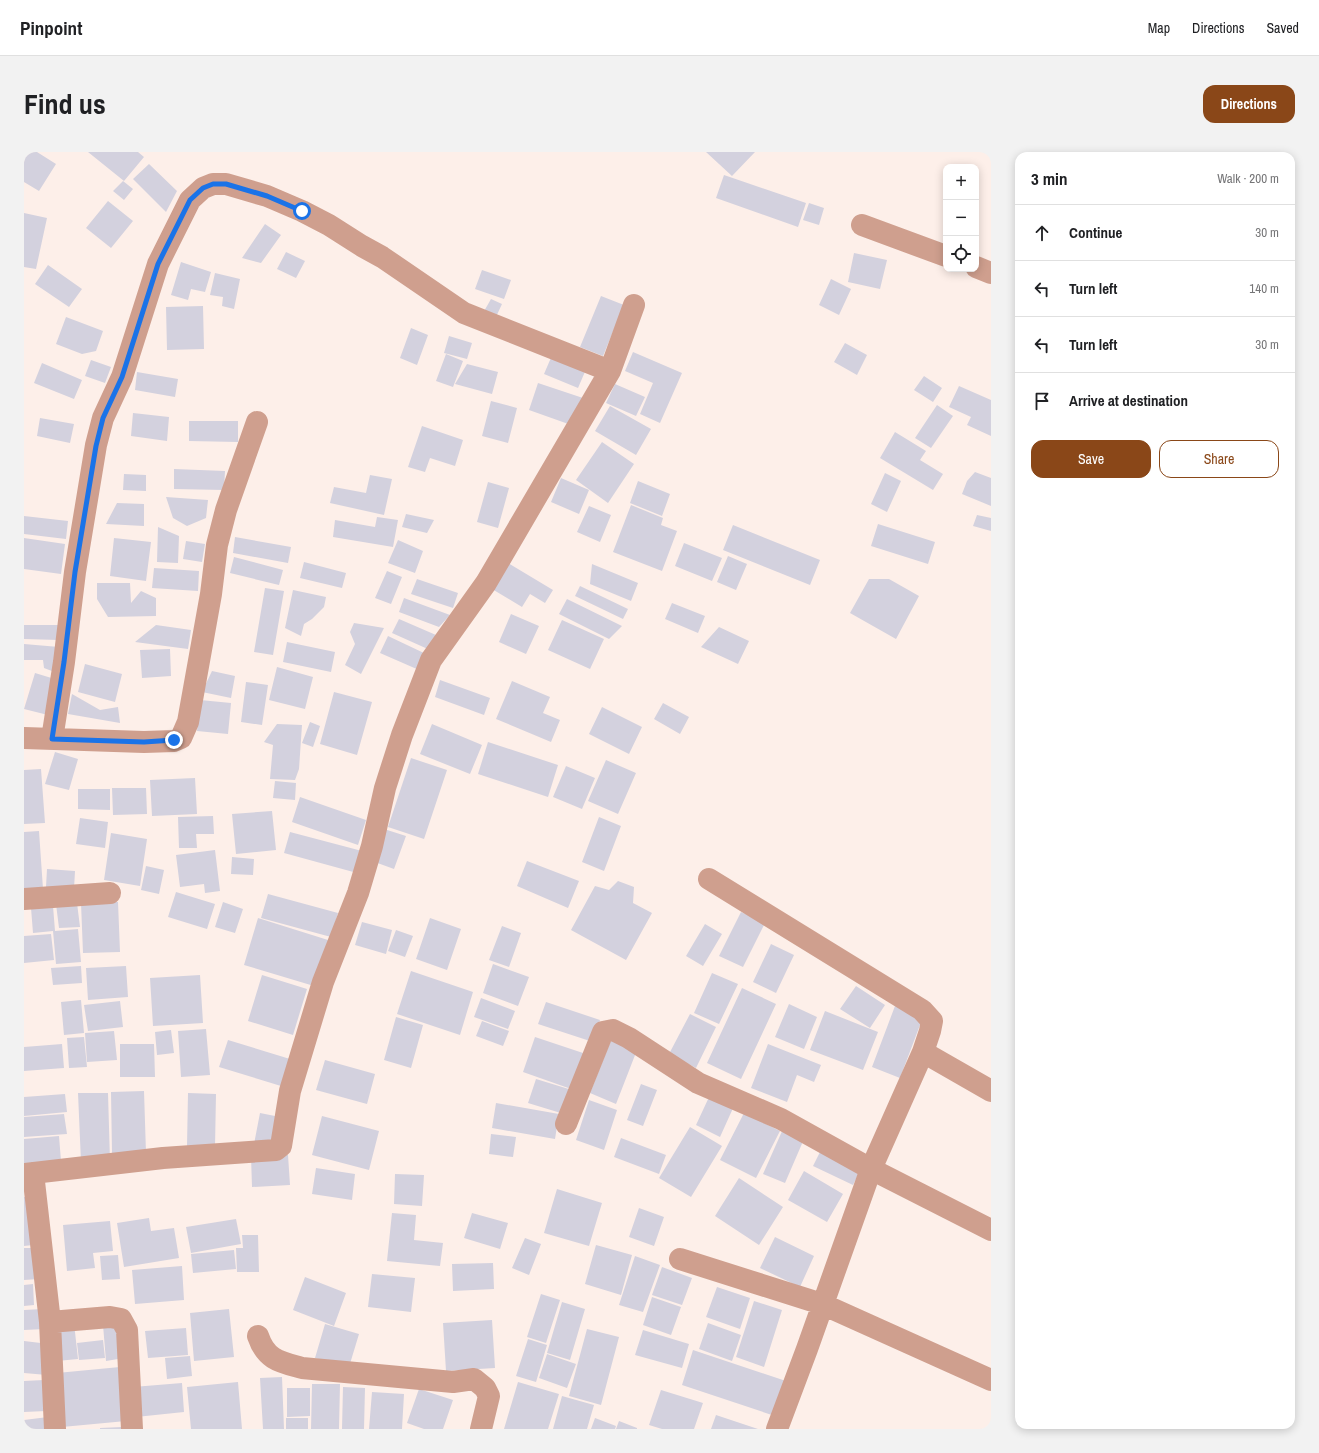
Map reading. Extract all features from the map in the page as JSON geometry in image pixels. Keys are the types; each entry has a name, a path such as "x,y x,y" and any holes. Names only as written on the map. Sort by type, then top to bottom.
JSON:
{"street":[{"path":"52,739 64,662 75,572 96,446 103,418 122,377 158,264 190,200 203,188 213,184 226,184 267,196 302,211 329,224 362,246 382,256 464,313 610,372"},
{"path":"862,225 943,255"},
{"path":"979,268 991,273"},
{"path":"54,1429 50,1322 29,1174 163,1158 276,1150 282,1146 290,1091 323,982 358,893 372,846 385,788 402,736 432,660 486,584 610,372 634,306"},
{"path":"24,738 144,742 174,740 181,738 188,722 211,594 217,546 226,510 257,422"},
{"path":"709,879 922,1010 932,1021 923,1052 871,1169 777,1429"},
{"path":"24,899 110,893"},
{"path":"566,1124 603,1032 613,1030 629,1038 698,1083 781,1119 871,1169 991,1230"},
{"path":"923,1052 991,1091"},
{"path":"680,1259 822,1304 991,1380"},
{"path":"50,1322 110,1317 121,1319 127,1330 132,1429"},
{"path":"258,1336 262,1347 271,1356 280,1362 302,1368 453,1382 474,1379 485,1388 489,1396 481,1429"}],"building":[{"path":"24,152 37,152 56,164 39,191 24,182"},
{"path":"88,152 138,152 144,157 124,181"},
{"path":"706,152 755,152 732,176"},
{"path":"149,164 177,191 166,212 133,179"},
{"path":"724,175 806,203 798,227 716,198"},
{"path":"123,181 133,189 124,200 113,191"},
{"path":"108,201 133,221 111,248 86,228"},
{"path":"809,203 824,208 819,225 803,220"},
{"path":"24,213 47,218 36,269 24,267"},
{"path":"265,224 281,235 261,263 242,258"},
{"path":"286,252 305,261 296,278 277,269"},
{"path":"854,253 887,260 880,289 848,282"},
{"path":"181,262 211,272 205,292 191,289 188,300 171,295"},
{"path":"48,265 82,289 69,307 35,284"},
{"path":"482,270 511,280 504,299 475,289"},
{"path":"215,273 240,279 234,309 222,306 223,297 210,295"},
{"path":"831,279 851,289 839,315 819,305"},
{"path":"601,296 624,305 603,356 580,347"},
{"path":"491,299 502,304 495,319 483,313"},
{"path":"203,306 204,349 167,350 166,307"},
{"path":"66,317 103,331 96,351 82,354 56,344"},
{"path":"411,328 428,335 417,365 400,358"},
{"path":"449,336 472,343 467,359 444,353"},
{"path":"845,343 867,355 857,375 834,362"},
{"path":"633,352 682,373 660,423 640,414 653,383 625,371"},
{"path":"553,353 587,367 578,388 544,374"},
{"path":"446,354 463,361 453,387 436,381"},
{"path":"91,360 111,367 105,383 85,376"},
{"path":"42,363 82,380 74,399 34,383"},
{"path":"467,364 498,372 492,394 455,384"},
{"path":"137,372 178,379 175,397 135,390"},
{"path":"924,376 942,388 933,402 914,390"},
{"path":"538,383 583,398 574,426 529,410"},
{"path":"615,384 645,397 636,416 606,403"},
{"path":"959,386 991,400 991,436 967,425 971,417 949,407"},
{"path":"491,401 517,408 508,443 482,436"},
{"path":"937,405 953,416 931,448 915,438"},
{"path":"610,406 651,429 636,455 595,431"},
{"path":"133,413 169,417 167,441 131,436"},
{"path":"40,418 74,424 70,443 37,436"},
{"path":"189,421 238,421 238,442 189,441"},
{"path":"422,426 463,440 455,466 430,458 425,472 408,467"},
{"path":"895,432 926,451 920,460 943,474 933,490 880,458"},
{"path":"602,442 634,464 608,503 576,480"},
{"path":"174,469 225,471 224,490 174,489"},
{"path":"975,472 991,478 991,506 962,494 967,481"},
{"path":"885,473 901,481 887,512 871,504"},
{"path":"124,474 146,475 146,491 123,490"},
{"path":"370,475 392,479 384,515 330,503 334,487 366,493"},
{"path":"561,478 589,490 579,514 551,502"},
{"path":"638,481 670,494 662,516 630,503"},
{"path":"488,482 509,488 498,528 477,522"},
{"path":"166,497 208,500 206,518 187,526 173,518"},
{"path":"117,503 144,504 144,526 106,524"},
{"path":"631,505 663,518 661,525 677,531 662,571 613,552"},
{"path":"589,506 611,515 600,542 577,532"},
{"path":"406,514 434,520 427,533 402,527"},
{"path":"977,515 991,518 991,531 973,526"},
{"path":"24,516 68,521 66,539 24,534"},
{"path":"377,517 398,520 393,547 333,537 335,520 375,527"},
{"path":"878,524 935,542 928,564 871,546"},
{"path":"733,525 820,560 810,585 723,550"},
{"path":"158,527 179,536 178,563 157,562"},
{"path":"235,537 291,547 288,563 233,553"},
{"path":"24,538 65,544 61,574 24,569"},
{"path":"114,538 151,542 146,581 110,576"},
{"path":"398,540 423,551 415,573 388,563"},
{"path":"186,541 205,544 202,562 183,559"},
{"path":"684,543 722,558 712,581 675,566"},
{"path":"728,556 747,564 736,590 717,582"},
{"path":"234,557 283,570 279,585 230,573"},
{"path":"304,562 346,573 342,588 300,578"},
{"path":"508,563 553,590 545,603 530,594 522,607 492,589"},
{"path":"592,564 638,583 631,601 590,584"},
{"path":"154,568 199,571 198,591 152,588"},
{"path":"387,571 402,577 391,604 375,598"},
{"path":"417,579 458,593 453,608 411,594"},
{"path":"869,579 889,579 919,596 896,639 850,613"},
{"path":"97,583 130,583 131,603 141,591 156,598 156,616 108,617 97,599"},
{"path":"580,586 628,609 623,619 575,596"},
{"path":"265,588 284,591 273,655 254,652"},
{"path":"293,590 326,597 324,607 312,619 304,624 301,636 285,628"},
{"path":"404,598 450,615 439,627 399,612"},
{"path":"567,599 622,626 609,639 559,614"},
{"path":"672,603 705,616 698,633 665,619"},
{"path":"511,614 539,626 526,654 499,642"},
{"path":"399,619 436,635 430,650 392,633"},
{"path":"562,620 604,639 590,669 548,650"},
{"path":"354,623 384,628 361,674 345,665 355,644 350,632"},
{"path":"24,625 59,625 59,640 24,639"},
{"path":"156,625 191,630 188,649 135,642"},
{"path":"719,627 749,641 738,664 701,647"},
{"path":"388,636 426,654 419,670 380,653"},
{"path":"287,642 335,652 331,672 283,662"},
{"path":"24,644 59,647 57,673 44,668 43,660 24,660"},
{"path":"170,649 171,676 142,678 140,650"},
{"path":"85,664 122,674 115,702 78,692"},
{"path":"277,667 313,677 305,709 269,700"},
{"path":"212,671 235,676 231,698 202,692"},
{"path":"35,673 58,680 48,715 24,709"},
{"path":"440,680 490,698 484,715 435,697"},
{"path":"512,681 550,697 543,713 560,720 551,742 496,719"},
{"path":"246,682 268,685 262,725 241,722"},
{"path":"334,692 372,702 357,755 320,744"},
{"path":"72,694 100,710 118,707 120,723 68,714"},
{"path":"200,700 231,703 228,734 197,731"},
{"path":"663,703 689,717 680,734 654,719"},
{"path":"602,707 642,727 629,754 589,734"},
{"path":"310,722 320,726 313,747 302,743"},
{"path":"277,724 302,725 299,769 295,780 270,779 273,745 264,742"},
{"path":"432,724 482,745 470,774 420,754"},
{"path":"488,742 558,765 548,797 478,774"},
{"path":"55,752 78,759 69,790 45,784"},
{"path":"411,758 447,770 424,839 388,827"},
{"path":"606,760 636,773 618,814 588,801"},
{"path":"566,766 595,778 582,809 553,797"},
{"path":"41,769 45,823 24,824 24,770"},
{"path":"195,778 197,814 152,816 150,780"},
{"path":"275,781 296,783 295,800 273,798"},
{"path":"112,788 146,788 147,814 113,815"},
{"path":"78,789 110,789 110,810 78,809"},
{"path":"300,797 366,820 358,845 292,822"},
{"path":"272,811 276,850 236,854 232,814"},
{"path":"213,816 214,834 196,834 197,848 179,848 178,817"},
{"path":"599,817 621,826 604,871 582,862"},
{"path":"80,818 108,822 105,848 76,844"},
{"path":"384,829 406,836 394,869 372,861"},
{"path":"39,831 43,889 24,890 24,832"},
{"path":"290,832 362,851 357,873 284,853"},
{"path":"111,833 147,839 140,886 104,880"},
{"path":"215,850 220,891 205,893 204,884 180,887 176,855"},
{"path":"232,857 254,859 253,875 231,874"},
{"path":"527,861 579,881 568,908 517,886"},
{"path":"146,866 164,870 159,894 141,890"},
{"path":"47,869 75,871 74,889 46,887"},
{"path":"618,881 634,887 633,903 652,913 626,960 571,930 595,886 609,890"},
{"path":"176,892 215,904 207,929 168,917"},
{"path":"268,894 338,913 331,937 261,918"},
{"path":"118,902 120,952 83,953 81,903"},
{"path":"223,902 243,909 235,933 215,927"},
{"path":"77,903 80,927 59,928 56,904"},
{"path":"53,906 55,931 78,929 81,962 56,964 53,931 33,933 31,908"},
{"path":"741,912 765,923 743,967 719,956"},
{"path":"258,918 328,940 314,986 244,965"},
{"path":"430,918 461,929 447,970 416,959"},
{"path":"362,922 392,930 386,954 355,945"},
{"path":"705,924 722,934 703,966 686,956"},
{"path":"502,926 521,933 509,967 489,960"},
{"path":"396,930 413,936 405,957 388,951"},
{"path":"51,934 54,960 24,963 24,936"},
{"path":"771,944 794,955 776,993 753,982"},
{"path":"493,964 529,977 518,1006 483,993"},
{"path":"81,966 82,983 53,985 51,968"},
{"path":"126,966 128,997 88,1000 86,968"},
{"path":"411,971 473,992 460,1035 397,1014"},
{"path":"712,973 738,984 719,1024 694,1013"},
{"path":"200,975 203,1023 153,1026 150,978"},
{"path":"262,975 307,989 293,1035 248,1021"},
{"path":"856,986 885,1005 870,1028 840,1009"},
{"path":"742,988 776,1004 741,1079 707,1063"},
{"path":"481,998 515,1011 508,1029 474,1017"},
{"path":"81,1000 84,1033 64,1035 61,1002"},
{"path":"120,1001 123,1027 88,1031 84,1005"},
{"path":"546,1002 600,1020 593,1042 538,1024"},
{"path":"789,1004 817,1017 804,1049 775,1037"},
{"path":"895,1006 923,1017 900,1078 872,1067"},
{"path":"825,1011 878,1032 863,1070 810,1050"},
{"path":"690,1014 716,1027 696,1068 669,1054"},
{"path":"396,1017 423,1025 411,1068 384,1060"},
{"path":"482,1021 509,1031 503,1046 476,1036"},
{"path":"206,1029 210,1075 181,1077 178,1031"},
{"path":"171,1030 174,1053 157,1055 155,1032"},
{"path":"114,1031 117,1060 87,1062 85,1033"},
{"path":"84,1037 87,1067 69,1068 67,1038"},
{"path":"535,1037 586,1054 574,1090 523,1072"},
{"path":"228,1040 290,1059 281,1086 219,1067"},
{"path":"611,1040 637,1050 616,1104 590,1093"},
{"path":"62,1044 64,1068 24,1071 24,1047"},
{"path":"120,1044 154,1044 155,1077 120,1077"},
{"path":"768,1044 821,1065 814,1082 797,1075 787,1102 751,1088"},
{"path":"325,1060 375,1074 367,1104 316,1090"},
{"path":"536,1079 572,1090 564,1114 528,1103"},
{"path":"641,1084 657,1090 643,1126 627,1120"},
{"path":"144,1091 146,1153 112,1154 111,1092"},
{"path":"78,1093 108,1093 110,1161 81,1162"},
{"path":"188,1093 216,1094 215,1147 187,1146"},
{"path":"65,1094 67,1112 24,1116 24,1097"},
{"path":"710,1095 734,1106 720,1137 696,1125"},
{"path":"589,1100 617,1110 604,1150 576,1140"},
{"path":"496,1103 559,1114 555,1139 492,1128"},
{"path":"260,1113 280,1117 274,1147 254,1144"},
{"path":"744,1113 780,1131 756,1178 720,1160"},
{"path":"64,1114 67,1134 24,1137 24,1117"},
{"path":"322,1116 379,1131 369,1170 312,1155"},
{"path":"690,1127 722,1146 691,1197 659,1178"},
{"path":"783,1129 804,1139 785,1183 763,1174"},
{"path":"491,1134 516,1137 513,1157 489,1154"},
{"path":"59,1136 61,1161 24,1164 24,1139"},
{"path":"621,1138 666,1155 659,1174 614,1157"},
{"path":"823,1146 863,1165 853,1185 813,1166"},
{"path":"288,1155 290,1185 252,1187 251,1156"},
{"path":"316,1168 355,1174 352,1200 312,1194"},
{"path":"804,1171 843,1194 827,1222 788,1200"},
{"path":"395,1174 424,1175 422,1206 394,1204"},
{"path":"739,1178 783,1207 759,1245 715,1216"},
{"path":"557,1189 602,1203 589,1246 544,1233"},
{"path":"30,1196 33,1245 24,1246 24,1197"},
{"path":"639,1208 664,1217 654,1246 629,1237"},
{"path":"392,1213 416,1215 414,1240 443,1243 440,1266 387,1261"},
{"path":"472,1213 508,1223 500,1249 464,1238"},
{"path":"149,1218 151,1231 174,1228 179,1258 124,1267 117,1223"},
{"path":"236,1219 241,1244 191,1253 186,1227"},
{"path":"110,1221 113,1251 93,1253 95,1268 67,1271 63,1225"},
{"path":"242,1235 258,1235 259,1272 237,1272 236,1248 243,1248"},
{"path":"775,1237 814,1256 800,1287 760,1268"},
{"path":"525,1238 541,1244 529,1275 512,1268"},
{"path":"596,1245 632,1255 621,1295 585,1284"},
{"path":"24,1248 37,1248 39,1279 24,1280"},
{"path":"234,1250 236,1269 193,1273 191,1254"},
{"path":"118,1255 120,1279 102,1280 100,1256"},
{"path":"635,1256 660,1265 643,1312 619,1305"},
{"path":"493,1263 494,1289 453,1291 452,1264"},
{"path":"182,1266 184,1300 135,1304 132,1270"},
{"path":"662,1267 692,1278 682,1305 652,1295"},
{"path":"372,1274 415,1278 411,1312 368,1307"},
{"path":"305,1277 346,1293 334,1326 293,1310"},
{"path":"33,1284 34,1305 24,1306 24,1285"},
{"path":"717,1287 750,1298 740,1329 706,1317"},
{"path":"541,1294 560,1300 546,1343 527,1337"},
{"path":"652,1297 681,1307 671,1335 643,1325"},
{"path":"754,1301 782,1310 764,1367 736,1357"},
{"path":"562,1302 585,1309 570,1360 547,1353"},
{"path":"43,1309 45,1329 24,1330 24,1310"},
{"path":"229,1309 234,1357 194,1361 190,1313"},
{"path":"492,1320 495,1368 446,1371 443,1323"},
{"path":"74,1323 78,1359 57,1361 54,1325"},
{"path":"708,1323 741,1335 732,1361 699,1349"},
{"path":"121,1324 124,1358 106,1361 103,1325"},
{"path":"325,1324 359,1334 349,1367 315,1358"},
{"path":"186,1328 188,1355 148,1358 145,1331"},
{"path":"587,1329 619,1337 601,1405 569,1396"},
{"path":"643,1330 689,1344 682,1368 635,1355"},
{"path":"528,1339 547,1345 536,1382 516,1376"},
{"path":"103,1340 105,1358 79,1360 77,1343"},
{"path":"24,1341 49,1344 47,1375 24,1373"},
{"path":"693,1350 789,1382 778,1417 682,1385"},
{"path":"547,1354 576,1364 567,1388 539,1378"},
{"path":"190,1356 192,1376 167,1379 165,1358"},
{"path":"120,1367 126,1421 62,1427 57,1373"},
{"path":"282,1377 284,1429 263,1429 260,1378"},
{"path":"44,1380 46,1411 24,1412 24,1381"},
{"path":"238,1382 242,1429 191,1429 187,1387"},
{"path":"518,1382 559,1394 548,1429 504,1429"},
{"path":"182,1383 184,1412 136,1417 133,1387"},
{"path":"312,1384 340,1384 339,1429 311,1429"},
{"path":"343,1387 365,1388 364,1429 342,1429"},
{"path":"287,1388 310,1388 310,1416 287,1417"},
{"path":"419,1389 453,1400 443,1429 424,1429 407,1423"},
{"path":"661,1390 703,1403 694,1429 662,1429 649,1425"},
{"path":"372,1392 404,1394 402,1429 369,1429"},
{"path":"562,1396 594,1405 587,1429 553,1429"},
{"path":"716,1415 758,1429 711,1429"},
{"path":"48,1417 50,1429 24,1429 24,1420"},
{"path":"286,1418 308,1418 308,1429 286,1429"},
{"path":"595,1418 616,1426 615,1429 591,1429"},
{"path":"619,1421 637,1428 637,1429 616,1429"},
{"path":"122,1427 122,1429 100,1429 100,1428"}],"route":[{"path":"174,740 144,742 52,739 64,662 75,572 96,446 103,418 122,377 158,264 190,200 203,188 213,184 226,184 267,196 302,211"}]}
